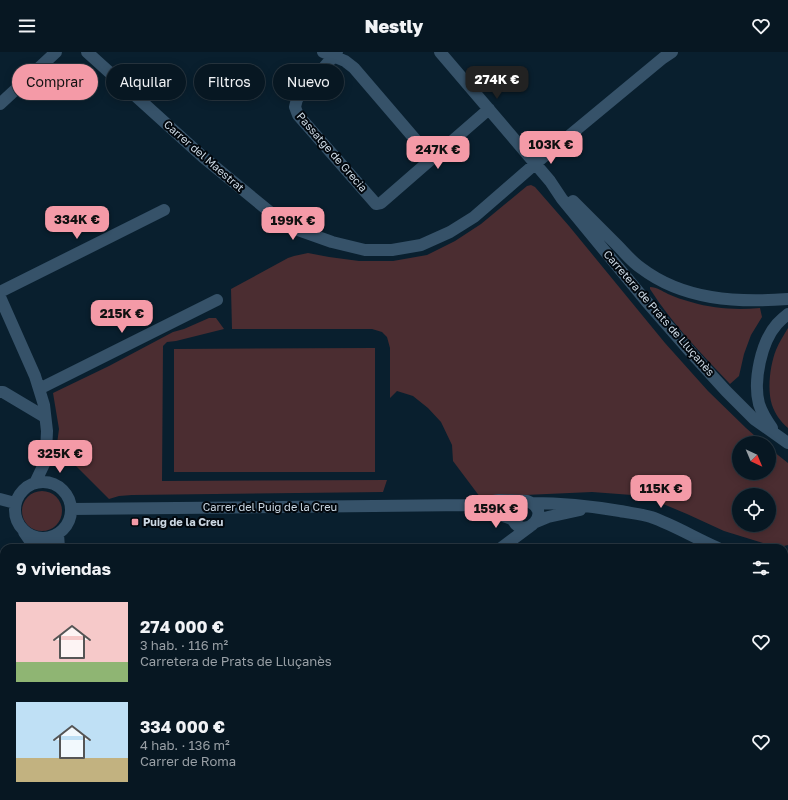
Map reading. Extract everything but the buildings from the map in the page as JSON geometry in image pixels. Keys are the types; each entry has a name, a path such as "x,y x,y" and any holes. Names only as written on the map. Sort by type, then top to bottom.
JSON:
{"street":[{"path":"0,104 56,52"},
{"name":"Carrer del Maestrat","path":"87,52 203,157 287,226 332,242 365,250 392,250 421,245 450,232 474,217 535,164 672,52"},
{"name":"Carretera de Prats de Lluçanès","path":"440,52 550,181 562,199 641,295 694,356 754,419 788,443"},
{"path":"331,54 345,61 354,68 432,159 489,109"},
{"name":"Passatge de Grecia","path":"331,54 297,99 295,107 298,115 376,204 381,203 432,159"},
{"name":"Carretera de Prats de Lluçanès","path":"550,181 567,194 636,264 666,284 714,298 743,300 788,299"},
{"path":"0,292 164,210"},
{"path":"0,297 35,376 44,405 47,431 45,462 35,483"},
{"path":"39,389 217,300"},
{"name":"Carretera de Prats de Lluçanès","path":"778,436 764,417 759,404 757,388 759,363 764,347 776,325 788,314"},
{"path":"0,392 3,392 45,417"},
{"path":"23,531 32,537 41,539 50,538 58,534 66,527 70,519 71,509 70,501 66,493 52,483 43,482 35,483 26,487 19,494 15,503 14,511 16,519 19,526 32,544"},
{"path":"0,499 15,503"},
{"name":"Carrer del Puig de la Creu","path":"71,509 469,505 499,500 592,507 631,513 650,517 709,544"},
{"path":"499,544 513,521 513,508 516,505 527,502 535,506 538,518 534,524 506,544"},
{"name":"Carrer del Puig de la Creu","path":"469,505 492,512 513,521"},
{"name":"Carrer del Puig de la Creu","path":"534,524 548,517 592,507"},
{"path":"513,521 518,526 525,528 534,524"},
{"path":"58,534 59,544"}],"shaded area":[{"path":"531,185 535,187 665,343 708,391 755,436 732,436 732,480 776,480 776,454 788,463 788,544 763,543 724,531 656,501 632,495 592,492 480,497 453,461 452,445 441,422 428,408 413,396 397,391 390,398 390,348 387,337 382,332 372,329 232,329 231,289 288,258 308,253 359,261 393,261 427,255 455,241 481,224 527,186"},
{"path":"650,287 657,288 682,299 717,308 760,308 762,317 751,335 744,354 739,376 730,384 678,327 659,302"},
{"path":"209,318 216,318 224,329 167,342 163,346 162,481 387,480 383,492 132,495 119,496 109,499 59,449 57,444 59,429 53,393 109,366 173,332"},
{"path":"788,328 788,428 778,418 773,408 770,399 769,385 774,356"},
{"path":"375,348 375,472 174,472 174,349"},
{"path":"42,491 53,494 59,500 62,511 59,522 53,528 42,531 31,528 25,522 22,511 25,500 31,494"}],"place":[{"name":"Puig de la Creu","path":"135,522"}]}
